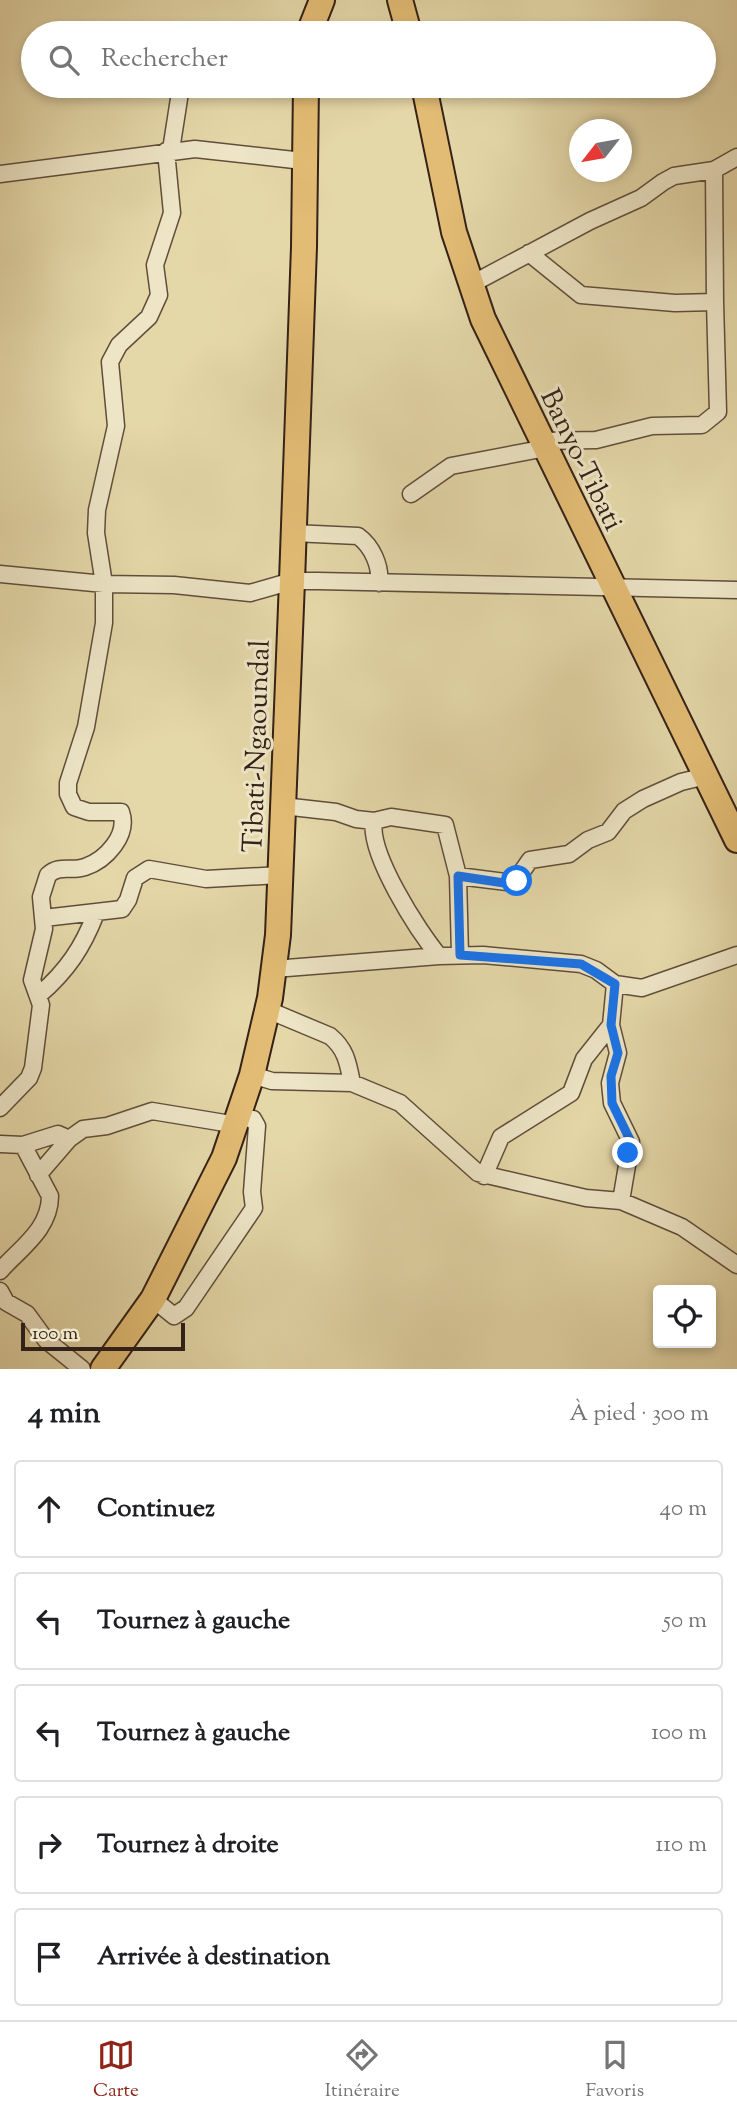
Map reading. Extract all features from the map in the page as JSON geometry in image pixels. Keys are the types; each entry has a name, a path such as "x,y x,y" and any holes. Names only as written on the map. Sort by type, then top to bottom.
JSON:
{"highway":[{"path":"308,21 309,0"},
{"path":"313,21 322,0"},
{"name":"Tibati-Ngaoundal","path":"103,1369 153,1299 196,1220 238,1122 268,1010 274,970 283,806 304,247 306,98"},
{"name":"Banyo-Tibati","path":"426,98 454,233 470,285 501,358 737,841"}],"street":[{"path":"0,1108 31,1074 39,1035 39,995 32,980 40,956 44,918 41,897 48,875 58,868 75,869 91,864 117,842 124,831 121,812 80,811 74,807 68,794 68,783 86,727 101,655 104,584 96,533 97,510 116,426 110,362 119,345 149,317 157,304 159,295 155,265 172,214 169,151 179,98"},
{"path":"0,174 169,151 225,150 303,161"},
{"path":"470,285 590,221 641,198 674,176 714,170 737,157"},
{"path":"411,494 451,467 544,445 596,440 652,426 702,425 714,418 718,412 714,170"},
{"path":"529,253 582,295 675,303 715,302"},
{"path":"293,533 358,536 372,551 380,575 379,583"},
{"path":"0,574 104,584 174,585 250,593 292,581 682,586 737,590"},
{"path":"458,876 511,884 530,860 569,854 588,840 608,832 633,805 681,782 706,776"},
{"path":"283,806 323,810 374,821 391,817 445,825 458,876 460,955"},
{"path":"374,821 376,842 396,890 439,956"},
{"path":"44,918 122,909 135,878 149,869 206,879 280,875"},
{"path":"39,995 71,964 86,940 96,913"},
{"path":"274,970 460,955 581,964 615,984 649,988 737,955"},
{"path":"615,984 611,1025 618,1049 610,1083 612,1103 631,1142 621,1201"},
{"path":"268,1010 330,1035 339,1043 347,1058 352,1083"},
{"path":"484,1176 501,1137 571,1093 584,1059 611,1025"},
{"path":"252,1075 272,1081 352,1083 400,1103 484,1176 586,1198 621,1201 682,1227 737,1265"},
{"path":"38,1175 69,1139 83,1129 107,1126 152,1111 238,1122 253,1119 257,1126 252,1185 254,1208 186,1308 174,1316 153,1299"},
{"path":"0,1144 23,1145 58,1134 69,1139"},
{"path":"0,1271 33,1238 47,1213 50,1196 23,1145"},
{"path":"0,1290 10,1305 27,1314 46,1340 82,1369"}],"route":[{"path":"517,881 511,884 458,876 460,955 581,964 596,970 615,984 611,1025 618,1053 610,1083 615,1115 631,1142 628,1153"}]}
